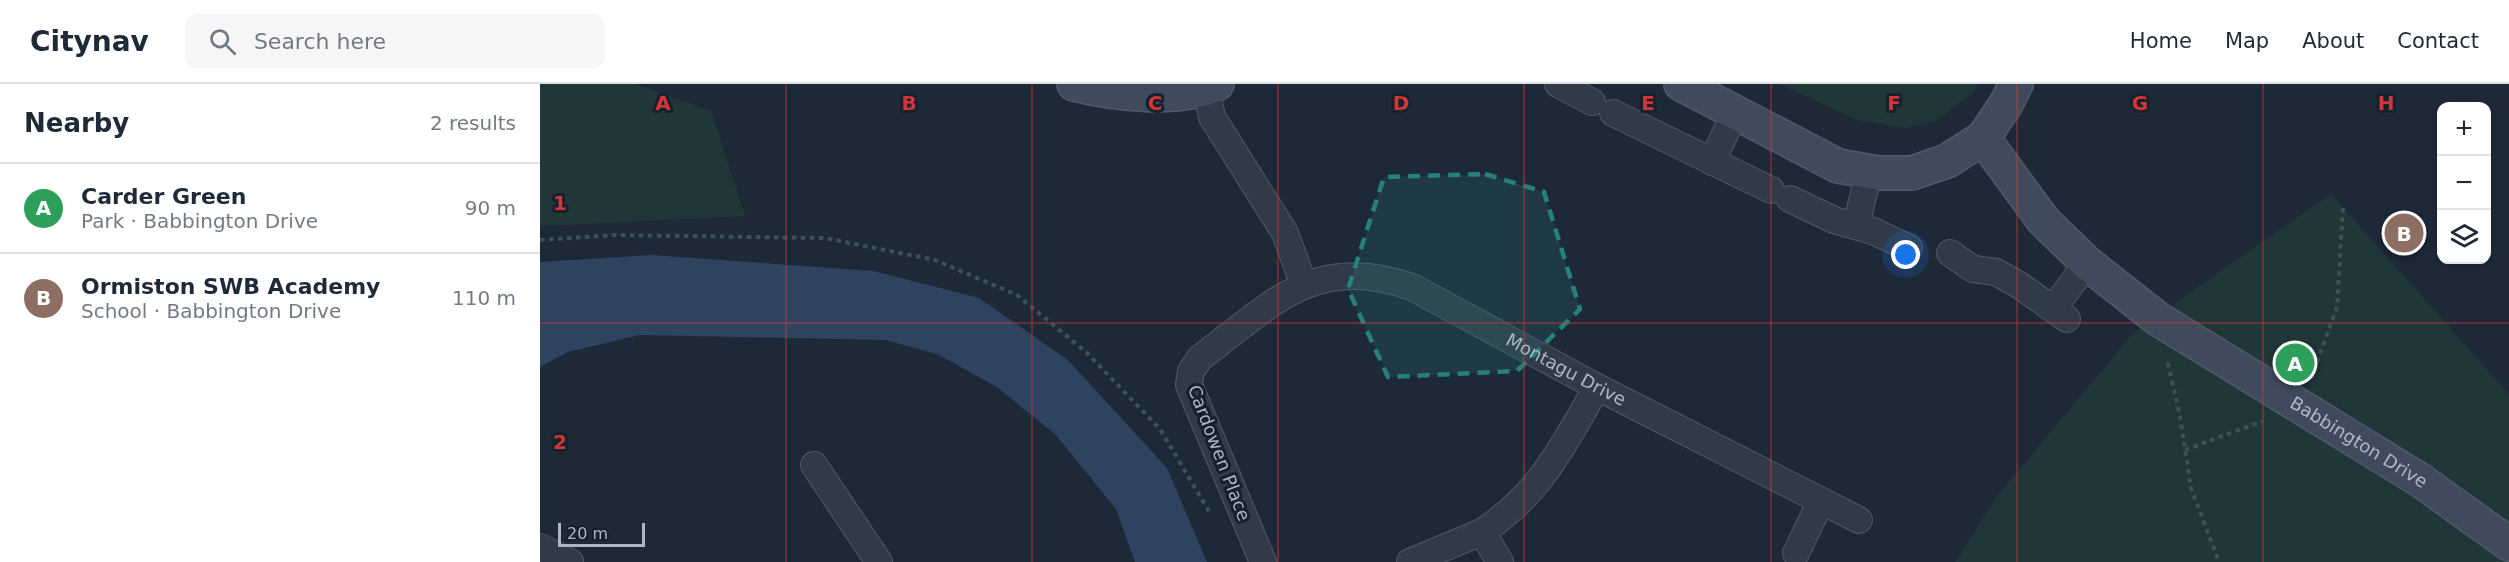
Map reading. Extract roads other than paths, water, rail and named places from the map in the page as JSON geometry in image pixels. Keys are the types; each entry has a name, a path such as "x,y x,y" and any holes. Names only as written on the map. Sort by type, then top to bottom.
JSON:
{"street":[{"path":"1074,84 1136,96 1211,87 1215,123 1285,233 1304,285"},
{"path":"1558,84 1712,162 1834,220 1873,231 1909,248"},
{"path":"1681,84 1724,99 1838,166 1869,172 1912,173 1947,162 1983,138 2006,104 2016,84"},
{"path":"1712,162 1724,99"},
{"name":"Babbington Drive","path":"1983,138 2043,220 2087,263 2158,319 2420,480 2509,544"},
{"path":"1856,226 1869,172"},
{"path":"1950,253 1972,269 1996,273 2060,314 2087,263"},
{"name":"Montagu Drive","path":"1240,327 1277,298 1304,285 1331,278 1360,276 1389,279 1412,287 1597,387 1859,520"},
{"name":"Cardowen Place","path":"1240,327 1200,358 1191,371 1189,385 1263,562"},
{"path":"1410,562 1482,532 1501,519 1535,487 1550,469 1597,387"},
{"path":"814,465 879,562"},
{"path":"1796,553 1821,501"},
{"path":"1482,532 1500,562"}],"water":[{"path":"651,255 874,271 979,298 1068,360 1167,468 1207,562 1135,562 1116,509 1055,434 997,387 939,355 886,340 639,335 568,352 540,367 540,262"}],"place":[{"name":"Ormiston SWB Academy","path":"2404,233"},
{"name":"Carder Green","path":"2295,363"}]}
